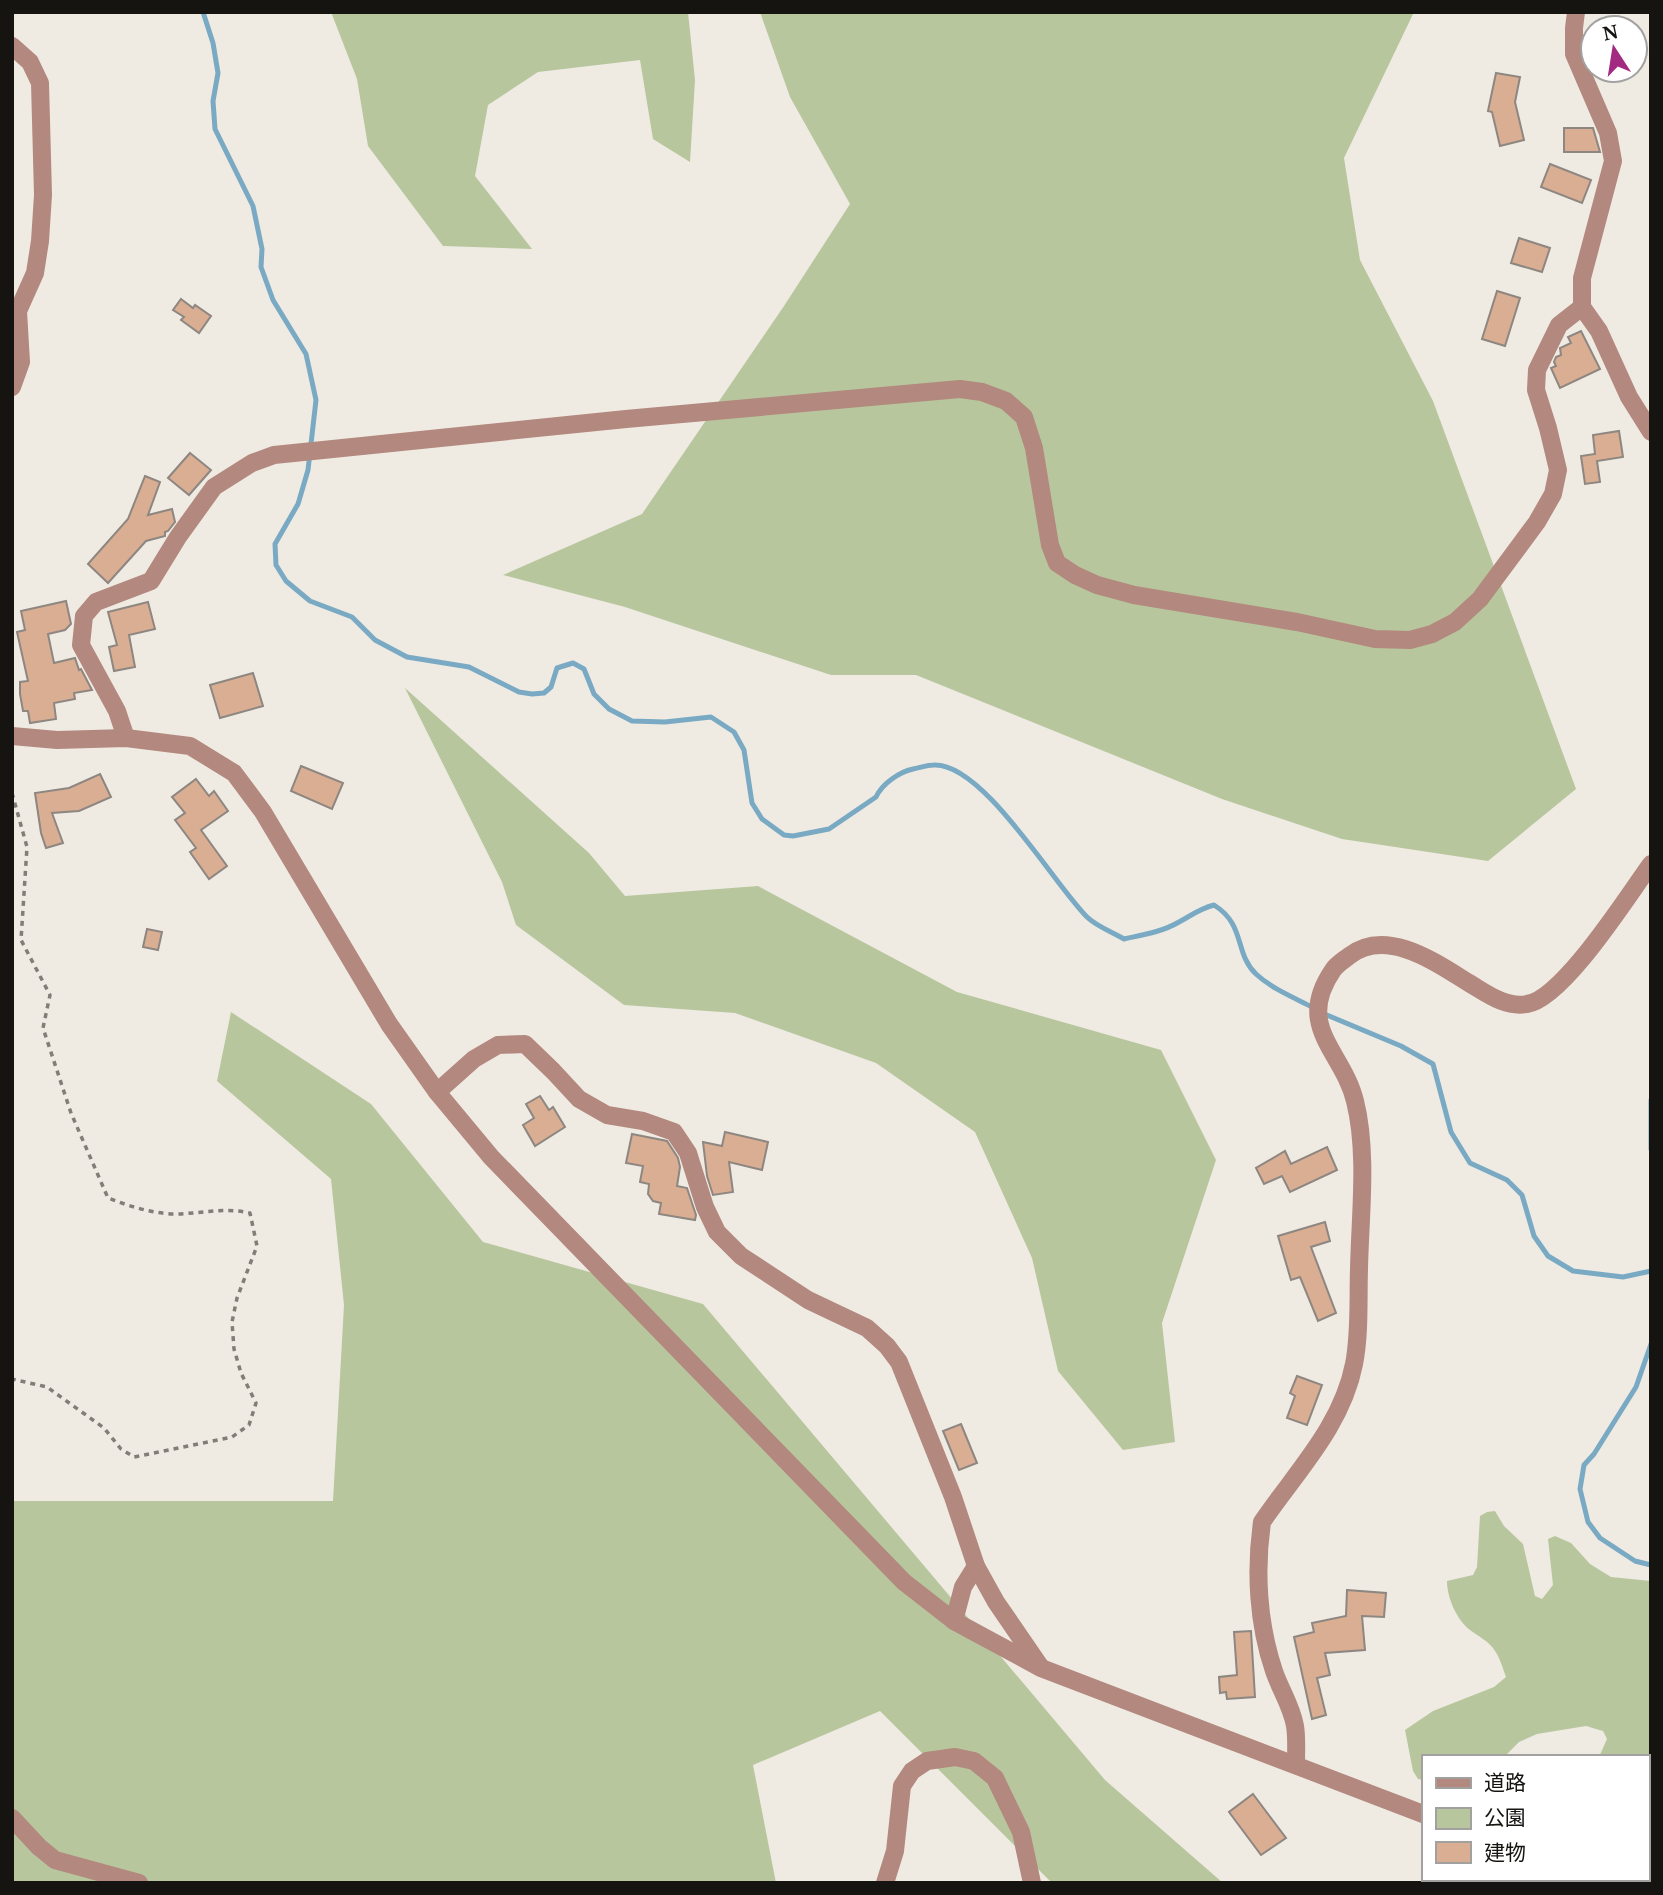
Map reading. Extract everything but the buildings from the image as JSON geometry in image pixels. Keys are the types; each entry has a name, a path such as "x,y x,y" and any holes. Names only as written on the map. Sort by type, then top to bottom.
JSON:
{"street":[{"path":"1576,12 1574,54 1608,133 1613,161 1583,278 1582,307 1599,331 1629,397 1651,432"},
{"path":"12,46 30,62 40,83 43,195 40,241 34,272 18,311 21,362 12,387"},
{"path":"126,737 117,711 81,645 84,616 96,602 151,581 214,487 252,463 274,455 933,391 960,389 982,392 1006,401 1024,417 1034,447 1050,545 1057,563 1075,575 1097,585 1134,595 1297,622 1375,639 1410,640 1432,634 1455,622 1480,599 1537,522 1553,494 1558,470 1552,440 1536,390 1537,370 1559,325 1582,307"},
{"path":"12,736 57,740 126,737 190,746 234,773 263,812 389,1024 437,1092 491,1157 834,1512 904,1582 954,1621 1041,1668 1422,1814"},
{"path":"1296,1764 1295,1724 1273,1669 1266,1638 1257,1566 1260,1537 1262,1522 1331,1426 1345,1397 1354,1363 1357,1335 1363,1170 1362,1138 1355,1099 1327,1045 1320,1025 1319,1001 1334,968 1357,950 1379,943 1406,949 1497,1001 1526,1005 1541,998 1564,978 1598,938 1651,864"},
{"path":"437,1092 474,1059 498,1045 525,1044 579,1099 607,1115 643,1121 674,1132 688,1153 705,1207 717,1232 741,1256 808,1300 867,1328 899,1362 953,1497 976,1566 996,1602 1041,1668"},
{"path":"954,1621 963,1587 976,1566"},
{"path":"886,1883 895,1851 902,1786 912,1771 927,1761 955,1757 974,1760 995,1778 1021,1832 1032,1883"},
{"path":"12,1818 55,1860 139,1883"}],"path":[{"path":"12,793 27,847 21,940 50,995 43,1028 71,1113 108,1198 139,1209 171,1214 234,1209 250,1213 257,1246 237,1298 232,1322 234,1349 241,1373 256,1403 248,1425 232,1437 134,1457 121,1449 104,1428 55,1392 47,1387 12,1379"}],"green space":[{"path":"331,12 688,12 695,80 690,162 653,139 640,60 538,72 488,105 475,176 532,249 443,246 368,146 357,79"},
{"path":"760,12 1414,12 1344,158 1360,260 1433,401 1576,789 1488,861 1342,839 1222,799 916,675 831,675 625,607 503,575 642,514 850,204 790,97"},
{"path":"405,688 589,853 625,896 758,886 957,992 1161,1050 1216,1160 1162,1323 1175,1442 1123,1450 1058,1371 1032,1258 975,1132 876,1063 735,1013 624,1005 516,925 502,882"},
{"path":"231,1012 371,1104 483,1242 703,1304 1105,1780 1223,1883 1052,1883 880,1711 753,1765 776,1883 12,1883 12,1501 333,1501 344,1305 331,1179 217,1081"},
{"path":"1495,1511 1504,1526 1523,1544 1535,1596 1542,1599 1553,1585 1548,1539 1555,1536 1571,1543 1590,1564 1611,1577 1651,1581 1651,1883 1637,1881 1649,1881 1649,1755 1600,1755 1607,1739 1603,1731 1586,1726 1537,1734 1519,1742 1506,1755 1422,1755 1422,1780 1418,1779 1413,1771 1405,1730 1433,1711 1494,1687 1506,1677 1493,1648 1465,1626 1457,1615 1447,1581 1473,1575 1477,1567 1480,1516"}],"waterway":[{"path":"203,12 213,43 218,73 213,101 215,129 253,206 262,249 261,267 273,300 306,354 316,400 308,470 298,504 275,544 276,565 286,581 310,601 352,617 375,640 407,657 469,667 519,692 532,694 544,693 551,687 557,668 573,663 584,669 594,694 609,709 632,721 665,722 711,717 734,732 744,750 752,803 762,819 784,835 793,836 829,829 876,797 891,779 902,773 934,765 953,770 974,783 995,803 1073,901 1095,923 1124,939 1166,928 1214,905 1231,921 1249,966 1256,974 1276,989 1314,1008"},
{"path":"1322,1013 1401,1046 1433,1064 1451,1132 1470,1163 1507,1180 1522,1195 1534,1236 1548,1256 1573,1271 1623,1277 1651,1271"},
{"path":"1651,1100 1651,1149"},
{"path":"1651,1344 1636,1387 1594,1454 1584,1465 1580,1489 1588,1522 1600,1538 1635,1561 1651,1565"}]}
